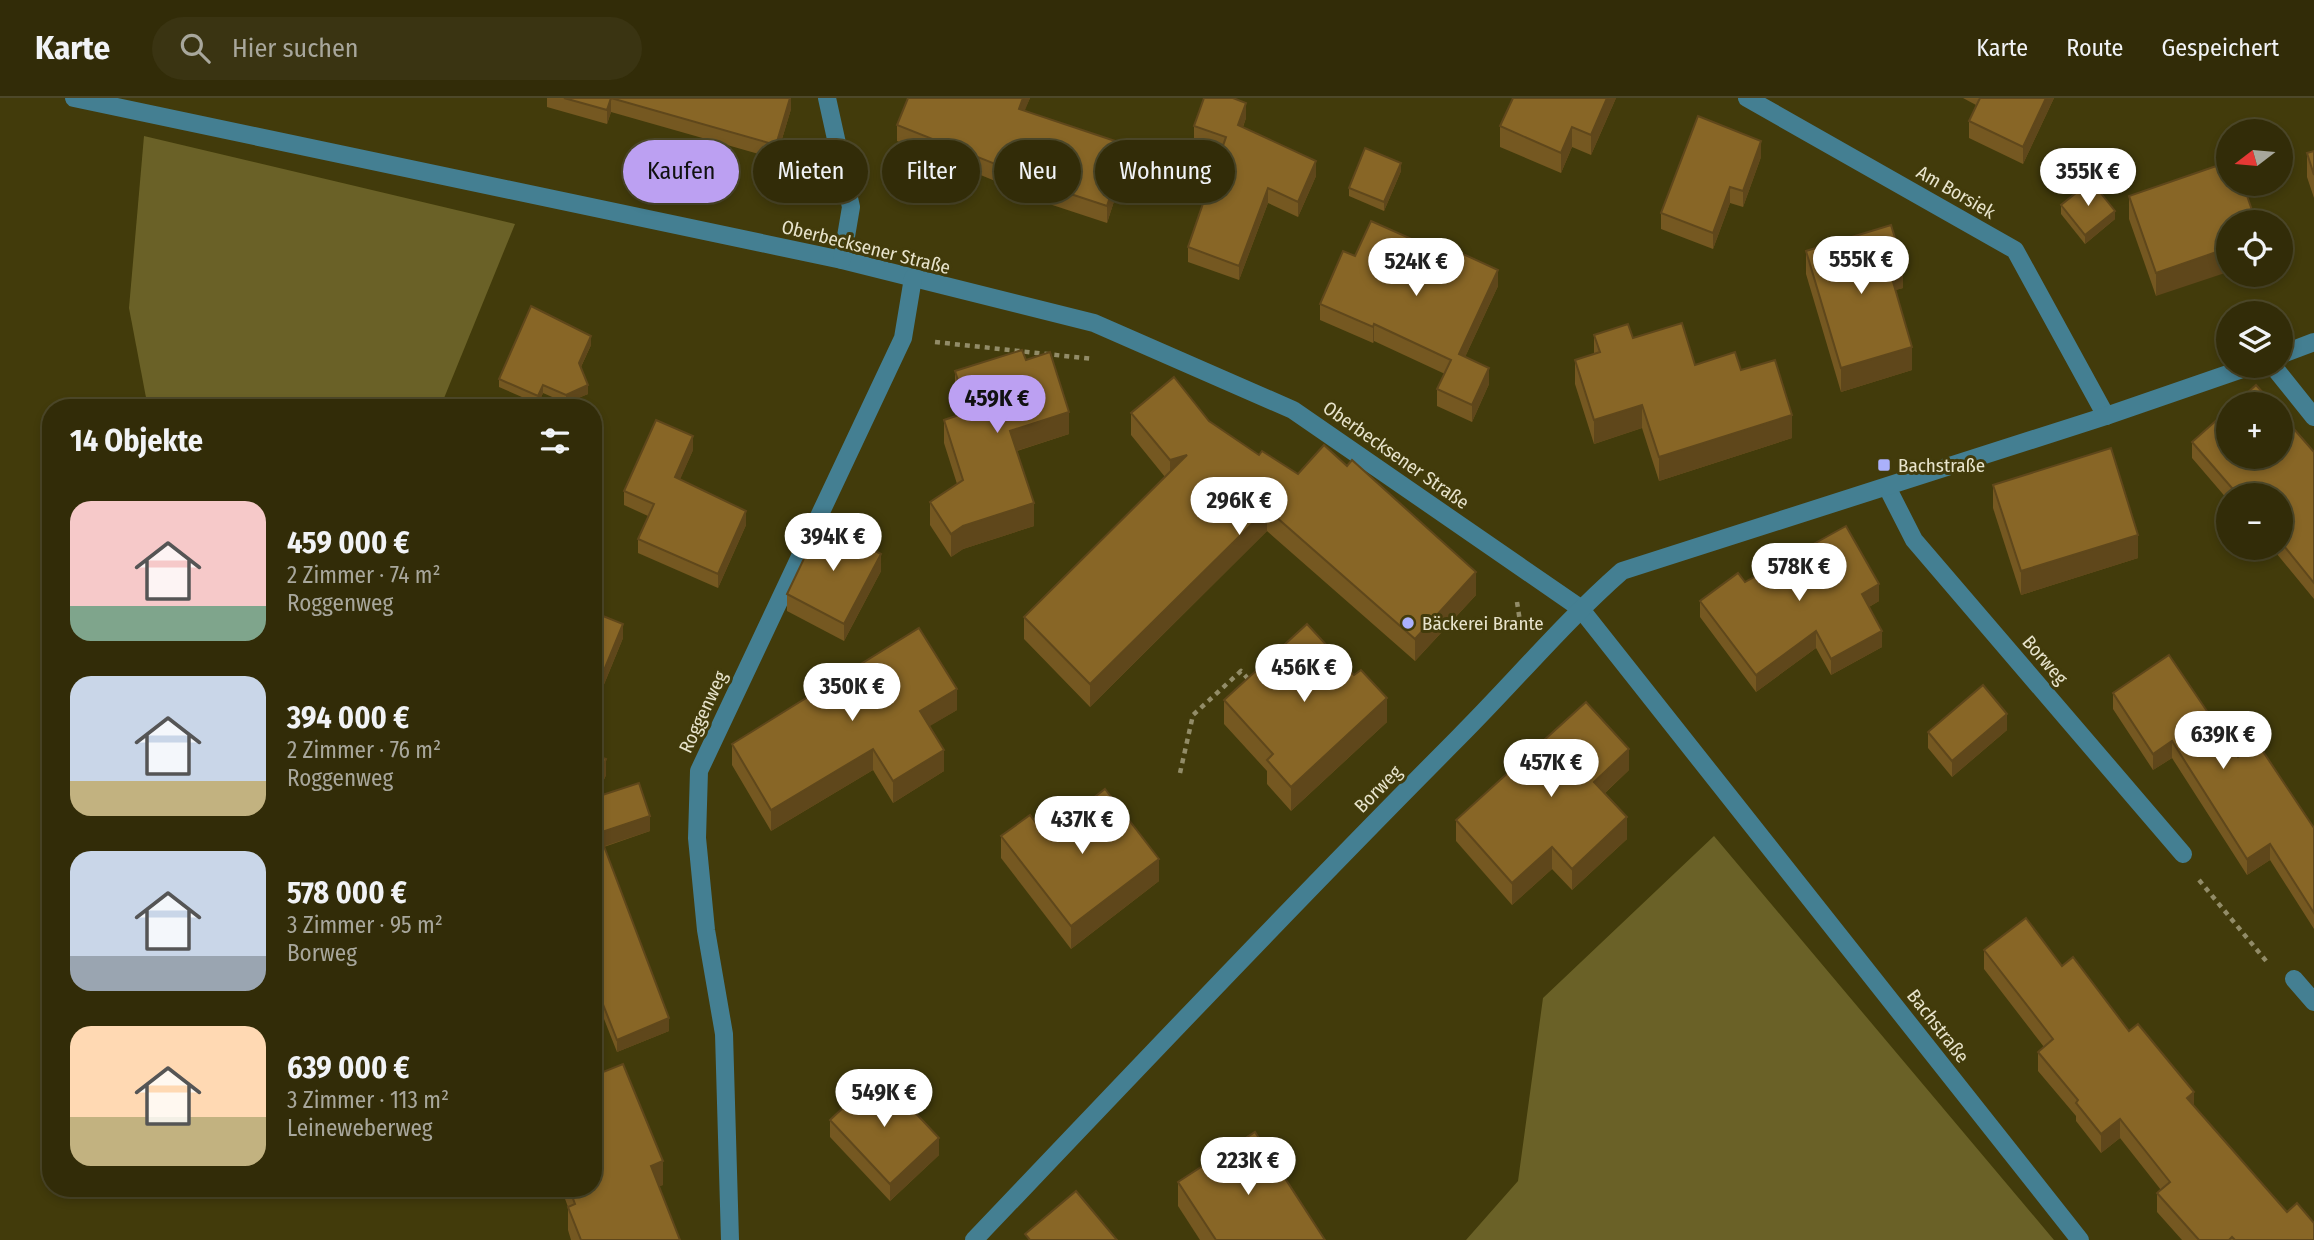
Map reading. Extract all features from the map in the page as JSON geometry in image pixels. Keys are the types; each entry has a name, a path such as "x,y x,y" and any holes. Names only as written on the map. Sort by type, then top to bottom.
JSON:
{"street":[{"name":"Oberbecksener Straße","path":"74,98 842,260 1094,323 1293,410 1580,608"},
{"path":"827,98 851,207 842,260"},
{"name":"Am Borsiek","path":"1747,98 2015,250 2106,416"},
{"name":"Roggenweg","path":"730,1240 724,1034 706,930 696,838 699,771 903,338 913,278"},
{"path":"2293,350 2314,342"},
{"name":"Borweg","path":"974,1240 1336,860 1526,671 1580,608 1622,571 2106,416 2216,378"},
{"path":"2283,378 2314,417"},
{"name":"Borweg","path":"1887,486 1914,540 2183,854"},
{"name":"Bachstraße","path":"1580,608 2080,1240"},
{"path":"2294,979 2314,1002"}],"path":[{"path":"903,338 1096,359"},
{"path":"1517,599 1526,671"},
{"path":"1180,773 1193,715 1241,671 1259,691"},
{"path":"2183,854 2187,866 2271,967 2294,979"}],"shaded area":[{"path":"144,136 515,224 444,399 146,399 129,308"},
{"path":"1714,836 2054,1240 1466,1240 1518,1181 1543,998"}],"building":[{"path":"564,98 611,98 607,110"},
{"path":"611,98 790,98 777,140 758,140"},
{"path":"908,98 1023,98 1019,109 1112,140 1095,140 1095,202 1081,197 1081,140 994,140 994,163 980,158 980,140 935,140 897,125"},
{"path":"1204,98 1233,98 1246,103 1238,125 1316,161 1298,202 1268,188 1239,266 1188,247 1203,203 1235,203 1235,140 1225,140 1226,137 1194,126"},
{"path":"1513,98 1607,98 1591,135 1572,127 1561,153 1500,126"},
{"path":"1980,98 2046,98 2023,147 1969,121"},
{"path":"1698,116 1761,141 1743,191 1730,187 1713,233 1661,213"},
{"path":"1365,148 1401,163 1384,202 1349,188"},
{"path":"2314,151 2314,175 2307,153"},
{"path":"2216,166 2216,196 2247,196 2252,210 2216,210 2216,252 2156,273 2129,196"},
{"path":"2091,181 2115,211 2085,235 2061,205"},
{"path":"1371,221 1436,250 1439,243 1498,270 1459,354 1489,368 1472,405 1437,389 1451,360 1374,324 1373,327 1320,304 1343,251 1355,256"},
{"path":"1891,225 1903,264 1889,268 1912,347 1841,368 1806,251"},
{"path":"531,306 591,336 579,363 588,385 566,395 543,385 538,396 499,379"},
{"path":"1682,323 1695,365 1735,352 1741,370 1775,360 1792,415 1659,457 1642,405 1594,420 1575,360 1600,352 1594,335 1628,324 1633,338"},
{"path":"1022,350 1026,360 1050,352 1069,412 1010,431 1034,503 963,526 951,534 930,502 963,480 944,420 968,412 955,371"},
{"path":"1174,377 1209,421 1259,455 1262,451 1298,474 1324,445 1347,466 1352,460 1476,572 1415,639 1267,509 1090,684 1024,617 1187,455 1170,460 1131,413"},
{"path":"2256,385 2262,392 2248,392"},
{"path":"656,420 693,436 675,477 746,511 718,574 638,539 654,504 624,491"},
{"path":"2216,421 2216,469 2293,469 2293,428 2314,452 2314,583 2293,557 2293,483 2228,483 2192,442"},
{"path":"2111,448 2138,535 2021,571 1993,485"},
{"path":"821,523 881,554 844,624 787,594"},
{"path":"1846,526 1879,584 1862,594 1882,631 1831,659 1816,631 1756,675 1700,601 1738,573 1745,582"},
{"path":"602,616 623,624 602,675"},
{"path":"1307,624 1354,675 1361,670 1387,698 1291,787 1267,760 1273,754 1224,700"},
{"path":"919,628 957,689 920,711 944,750 893,781 873,749 771,810 732,744"},
{"path":"2169,655 2238,757 2258,744 2314,828 2314,913 2270,844 2247,859 2172,741 2153,754 2113,693"},
{"path":"1983,685 2007,714 1952,761 1928,732"},
{"path":"1586,702 1629,749 1594,782 1627,817 1572,869 1552,847 1512,883 1456,820"},
{"path":"639,783 650,816 602,832 602,795"},
{"path":"1105,789 1159,859 1071,926 1001,836 1030,815 1045,835"},
{"path":"602,841 669,1018 617,1040 602,1002"},
{"path":"2026,918 2062,966 2073,957 2129,1031 2138,1024 2194,1092 2187,1098 2287,1212 2297,1203 2314,1223 2314,1240 2235,1240 2232,1237 2229,1240 2199,1240 2157,1193 2170,1182 2120,1119 2101,1134 2076,1103 2078,1100 2038,1052 2053,1039 1984,950"},
{"path":"623,1064 663,1161 651,1166 680,1240 581,1240 568,1207 575,1204 572,1197 602,1197 602,1072"},
{"path":"879,1074 939,1138 890,1184 830,1120"},
{"path":"1255,1132 1325,1240 1216,1240 1178,1182"},
{"path":"1076,1191 1117,1240 1030,1240 1025,1234"}],"place":[{"name":"Bachstraße","path":"1884,465"},
{"name":"Bäckerei Brante","path":"1408,623"}]}
